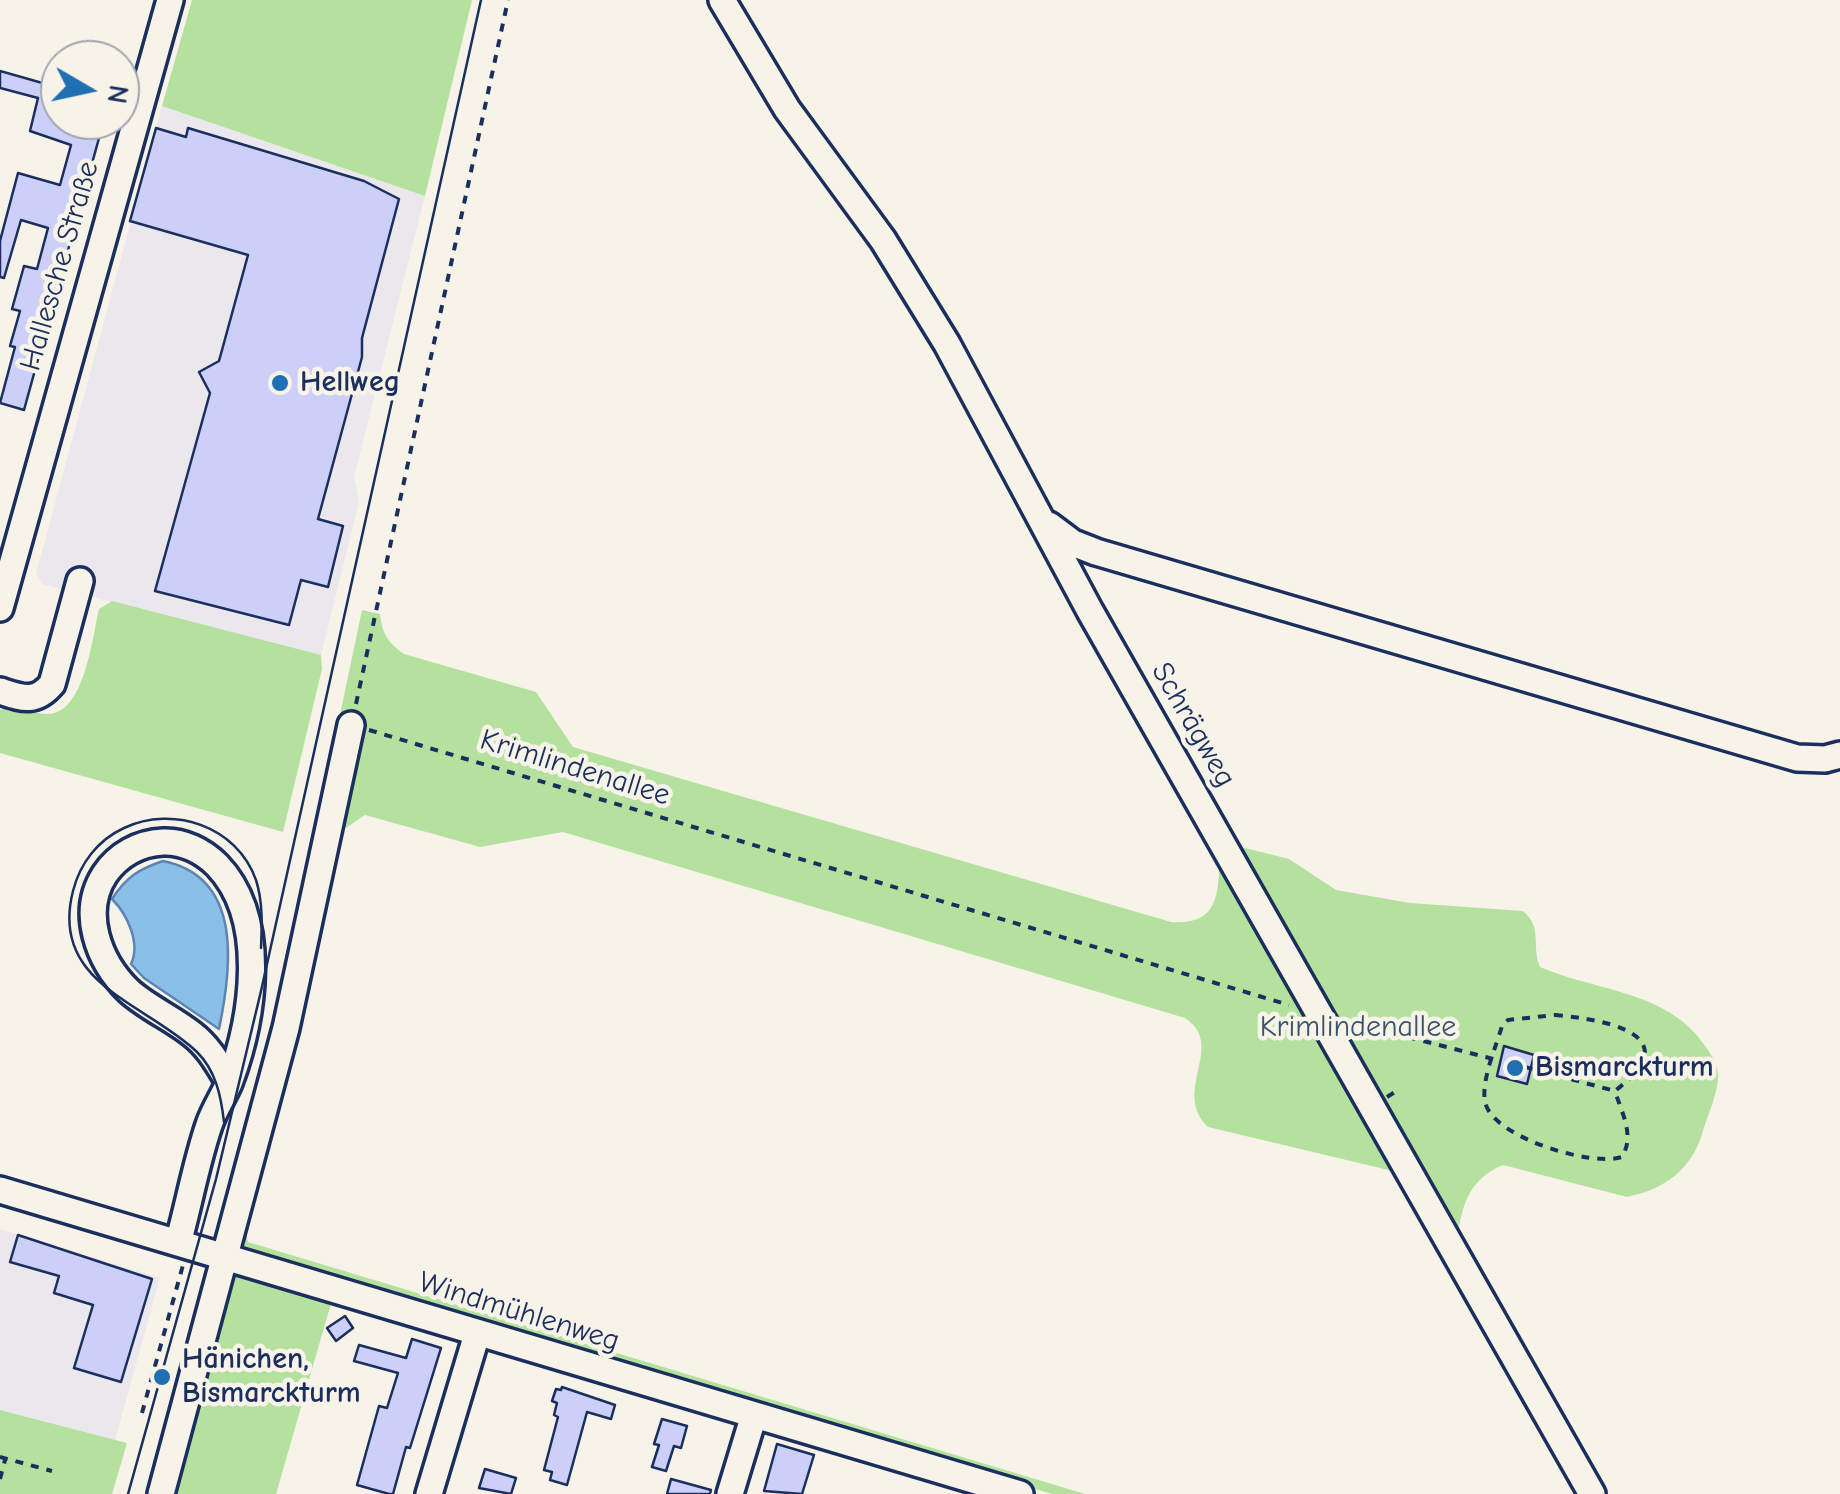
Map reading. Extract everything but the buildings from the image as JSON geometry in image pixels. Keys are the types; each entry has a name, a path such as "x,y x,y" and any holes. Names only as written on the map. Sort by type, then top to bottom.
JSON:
{"street":[{"name":"Hallesche Straße","path":"0,608 170,0"},
{"name":"Schrägweg","path":"722,0 787,108 883,240 946,344 1040,519 1592,1494"},
{"path":"1040,519 1074,543 1134,563 1797,758 1840,755"},
{"path":"0,691 28,700 42,696 52,684 80,582"},
{"path":"160,1494 286,1028 352,725"},
{"path":"183,1244 210,1122 229,1082 250,986 251,940 243,906 228,877 209,857 187,845 163,842 137,847 117,858 102,878 94,898 98,944 110,968 129,990 192,1034 211,1053 229,1082"},
{"name":"Windmühlenweg","path":"0,1190 1020,1494"},
{"path":"428,1494 476,1334"},
{"path":"730,1494 754,1415"}],"path":[{"path":"352,725 508,0"},
{"name":"Krimlindenallee","path":"352,725 1322,1015 1500,1061"},
{"path":"1555,1015 1613,1024 1632,1034 1645,1054 1638,1070 1615,1091 1629,1145 1622,1157 1610,1161 1581,1157 1526,1138 1490,1116 1485,1093 1502,1026 1508,1020 1555,1015"},
{"path":"1525,1068 1615,1091"},
{"path":"142,1413 183,1244"},
{"path":"0,1479 3,1458 52,1472"}],"shaded area":[{"path":"162,106 425,196 354,477 359,502 321,655 42,584 36,574"},
{"path":"0,1229 160,1278 115,1440 0,1410"}],"green space":[{"path":"192,0 472,0 425,196 162,106"},
{"path":"112,601 321,655 322,669 283,832 0,753 0,710 12,708 47,714 60,711 70,702 85,672 99,609"},
{"name":"Krimlindenallee","path":"362,610 380,614 387,637 404,654 536,692 573,747 1171,922 1197,919 1211,908 1218,888 1219,863 1237,846 1289,859 1336,890 1410,903 1523,911 1535,930 1540,967 1633,996 1674,1015 1710,1053 1718,1071 1717,1085 1692,1156 1665,1183 1627,1197 1503,1165 1483,1177 1470,1193 1458,1235 1401,1173 1208,1127 1198,1113 1195,1099 1201,1042 1197,1029 1185,1018 563,832 480,847 365,815 334,836 315,834","holes":["1504,1047 1534,1055 1526,1084 1497,1076"]},
{"path":"238,1231 245,1231 248,1242 1085,1494 1052,1494 234,1253"},
{"path":"224,1268 332,1300 276,1494 164,1494"},
{"path":"0,1410 127,1443 112,1494 0,1494"}],"water":[{"path":"163,861 189,870 207,885 219,905 228,953 219,1029 144,978 131,964 131,929 112,899 134,875"}],"tram line":[{"path":"128,1494 216,1179 261,991 481,0"},
{"path":"224,1122 217,1084 197,1052 88,970 75,948 69,923 76,881 98,846 124,828 163,819 201,825 219,834 247,861 261,905 261,948"}],"place":[{"name":"Hellweg","path":"280,383"},
{"name":"Bismarckturm","path":"1515,1068"},
{"name":"Hänichen, Bismarckturm","path":"162,1377"}]}
